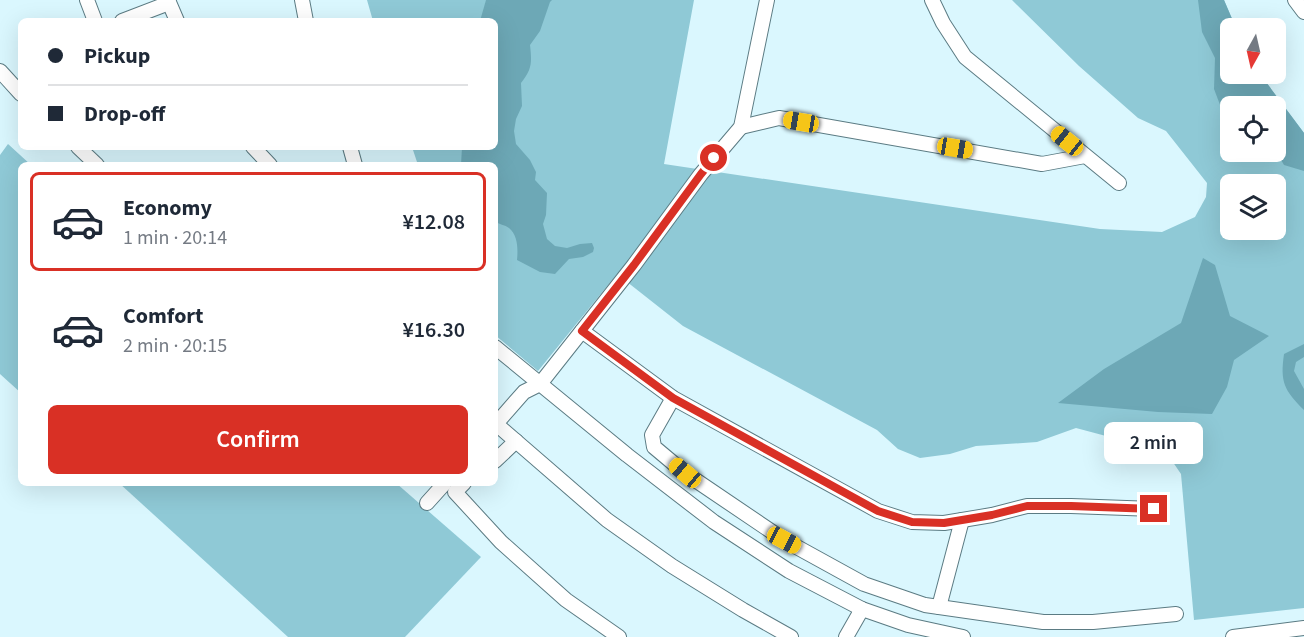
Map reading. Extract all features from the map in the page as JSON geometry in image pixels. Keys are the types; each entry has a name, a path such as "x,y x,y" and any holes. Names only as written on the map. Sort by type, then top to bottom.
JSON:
{"street":[{"path":"87,0 94,18"},
{"path":"302,0 305,18"},
{"path":"498,421 524,392 540,384 634,265 701,174 741,127 767,0"},
{"path":"932,0 964,57 1119,183"},
{"path":"1295,0 1304,12"},
{"path":"129,18 169,1 176,18"},
{"path":"0,71 18,91"},
{"path":"741,127 779,118 1042,164 1084,156"},
{"path":"81,150 94,162"},
{"path":"256,150 267,162"},
{"path":"582,331 673,398 878,511 912,522 944,523 1027,506 1154,509"},
{"path":"498,349 627,455 714,522 789,571 862,609 908,625 963,637"},
{"path":"673,398 652,435 654,447 685,473 784,540 864,584 925,605 1043,622 1093,622 1176,614"},
{"path":"498,426 607,520 672,566 784,636"},
{"path":"498,458 516,441"},
{"path":"427,503 442,486"},
{"path":"461,486 455,492 501,542 566,600 619,637"},
{"path":"939,607 962,520"},
{"path":"846,637 862,609"},
{"path":"1233,637 1304,628"}],"shaded area":[{"path":"367,0 694,0 664,164 1100,229 1162,232 1195,217 1206,197 1207,183 1166,131 1138,118 1079,66 1012,0 1224,0 1232,18 1220,18 1220,84 1267,84 1276,96 1220,96 1220,162 1286,162 1286,109 1304,133 1304,608 1194,620 1181,474 1166,452 1076,428 1037,442 976,446 950,454 920,458 898,449 877,430 683,326 617,274 538,371 498,338 498,162 417,162 413,150 498,150 498,18 372,18"},
{"path":"486,0 552,0 540,31 530,45 530,66 521,83 522,106 514,131 516,144 530,160 536,172 535,180 547,193 546,215 543,224 547,239 555,246 567,248 592,243 594,248 593,252 583,257 569,259 555,274 540,272 517,260 516,239 512,231 498,223 498,162 461,162 462,150 498,150 498,18 481,18"},
{"path":"1198,0 1224,0 1232,18 1220,18 1220,84 1267,84 1276,96 1220,96 1220,105 1214,89 1215,58 1202,32"},
{"path":"1286,109 1304,133 1304,171 1284,165 1282,162 1286,162"},
{"path":"8,144 28,162 18,162 18,390 0,374 0,155"},
{"path":"1203,258 1215,265 1230,316 1269,336 1234,360 1227,387 1212,414 1158,412 1058,403 1104,369 1181,323"},
{"path":"1304,344 1304,357 1296,362 1294,371 1304,389 1304,410 1288,391 1283,372 1284,354"},
{"path":"122,486 399,486 481,557 405,637 288,637"}],"route":[{"path":"714,158 582,331 673,398 878,511 912,522 944,523 1027,506 1154,509"}]}
